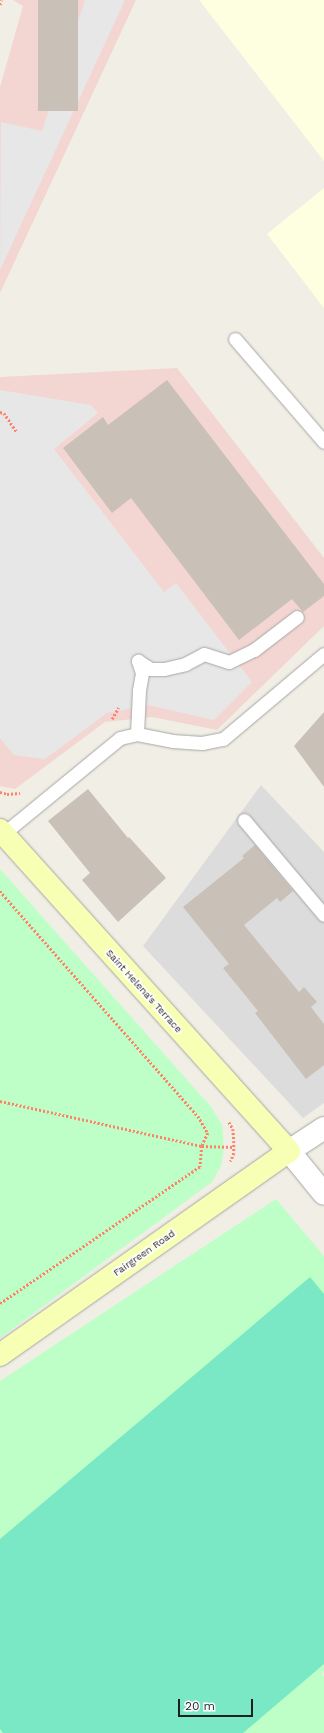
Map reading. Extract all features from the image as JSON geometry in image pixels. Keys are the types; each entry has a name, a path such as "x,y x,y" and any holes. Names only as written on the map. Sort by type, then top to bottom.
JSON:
{"main road":[{"name":"Saint Helena's Terrace","path":"2,832 289,1151"},
{"name":"Fairgreen Road","path":"0,1355 289,1151"}],"street":[{"path":"324,1128 289,1151 324,1194"}],"lane":[{"path":"235,339 324,442"},
{"path":"137,734 139,690 142,673 138,661 151,669 164,669 185,664 204,654 229,662 254,650 297,617"},
{"path":"2,832 120,738 137,734 172,741 202,744 223,739 324,654"},
{"path":"244,820 324,915"}],"path":[{"path":"0,5 1,0"},
{"path":"0,412 4,413 17,432"},
{"path":"108,725 115,714 118,704"},
{"path":"0,792 7,794 24,793"},
{"path":"0,891 198,1116 208,1134 202,1146 200,1167 0,1304"},
{"path":"0,1101 202,1146 234,1148"}],"shaded area":[{"path":"13,0 136,0 0,293 0,87 23,6"},
{"path":"85,0 125,0 0,270 1,122 42,131"},
{"path":"199,0 324,0 324,161"},
{"path":"324,188 324,308 267,234"},
{"path":"177,368 324,558 324,626 217,730 152,717 105,722 15,789 0,786 0,377"},
{"path":"0,390 91,405 98,413 54,449 164,592 176,583 252,682 214,720 148,705 107,713 45,759 14,755 0,738"},
{"path":"261,785 324,852 324,1103 303,1118 143,946"}],"green space":[{"path":"0,869 212,1108 222,1125 224,1147 221,1166 212,1182 0,1338"},
{"path":"276,1199 324,1256 324,1672 322,1674 324,1677 324,1733 0,1733 0,1381"},
{"path":"310,1277 324,1294 324,1664 243,1733 3,1733 0,1729 0,1539"}],"building":[{"path":"38,0 78,0 78,111 38,111"},
{"path":"167,380 324,584 324,596 303,612 292,599 239,640 131,498 112,513 63,448 103,417 108,425"},
{"path":"324,712 324,787 294,746"},
{"path":"88,789 128,838 129,837 166,878 118,922 82,880 90,873 48,821"},
{"path":"255,845 293,891 280,902 277,898 244,925 299,992 304,987 317,1002 311,1007 324,1024 324,1065 306,1079 255,1013 258,1011 223,968 229,964 183,907 244,858 242,856"}]}
